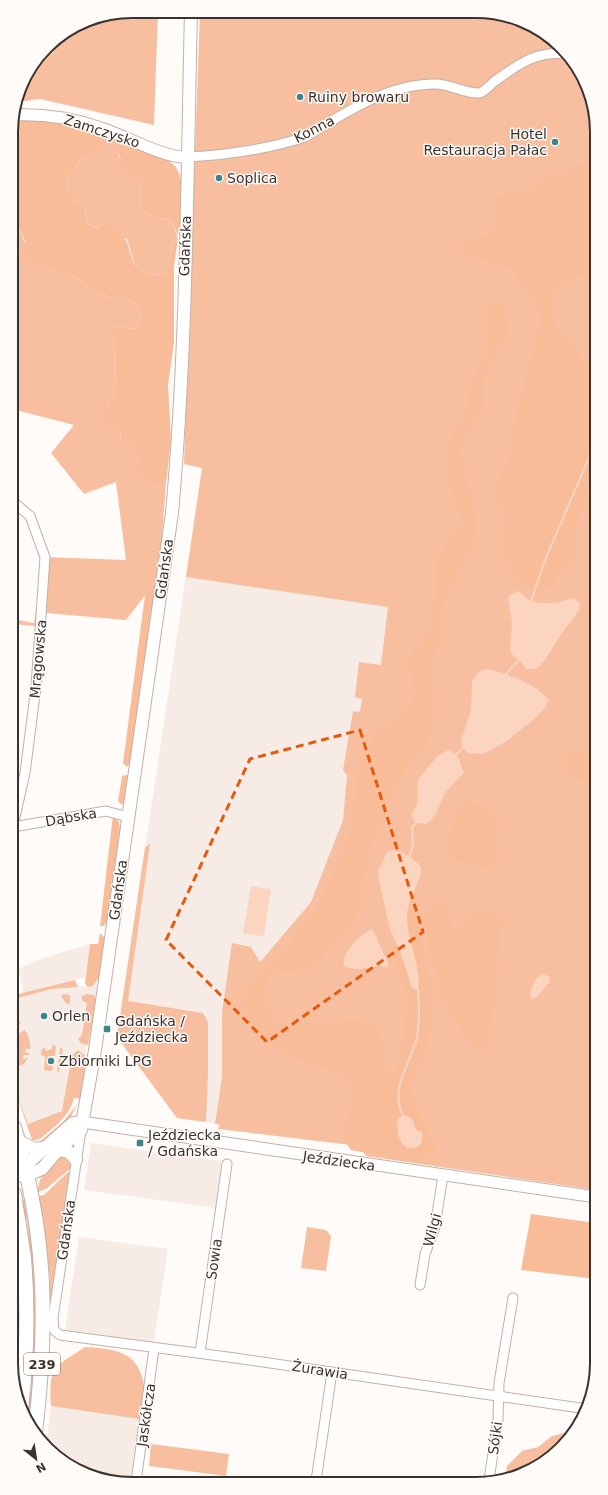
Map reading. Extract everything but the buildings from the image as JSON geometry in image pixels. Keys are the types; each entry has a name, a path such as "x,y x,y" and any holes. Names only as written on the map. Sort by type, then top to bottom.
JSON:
{"main road":[{"name":"Gdańska","path":"81,1126 95,1050 165,570 178,441 191,18"},
{"path":"20,1173 42,1168 53,1149 81,1126"},
{"path":"18,1141 35,1149 53,1149 69,1152 76,1160"},
{"name":"239","path":"18,1141 20,1173 38,1229 44,1294 42,1354 36,1424"},
{"name":"239","path":"18,1220 24,1258 26,1304 26,1364 23,1394"}],"street":[{"name":"Konna","path":"187,157 241,151 294,141 305,137 373,98 407,87 425,84 447,85 470,92 480,92 517,66 533,57 552,53 558,53"},
{"name":"Zamczysko","path":"19,115 47,115 100,127 171,156 187,157"},
{"name":"Mrągowska","path":"18,506 30,516 45,557 36,687 25,774 18,805"},
{"name":"Dąbska","path":"18,826 106,811 128,818"},
{"name":"Gdańska","path":"54,1330 53,1318 81,1126"},
{"name":"Jeździecka","path":"81,1126 590,1196"},
{"name":"Sowia","path":"200,1353 227,1164"},
{"name":"Wilgi","path":"420,1285 425,1254 435,1227 443,1175"},
{"name":"Sójki","path":"490,1476 500,1397 500,1383 513,1298"},
{"name":"Żurawia","path":"54,1330 60,1335 200,1353 580,1408"},
{"name":"Jaskółcza","path":"137,1477 154,1348"},
{"path":"317,1477 332,1372"}],"highlighted area":[{"path":"360,730 423,932 267,1042 166,940 250,759"}],"shaded area":[{"path":"158,18 154,125 40,99 23,101 33,75 46,57 69,37 96,24 117,19"},
{"path":"200,18 491,19 512,24 526,30 551,46 571,69 578,82 586,103 590,132 590,1189 366,1156 359,1146 218,1129 220,1125 215,1124 222,1077 222,1012 232,943 251,947 260,962 311,902 343,820 347,775 343,770 353,711 360,712 362,699 355,697 359,662 381,665 388,607 186,577 202,468 184,464"},
{"path":"19,119 64,122 119,139 121,144 117,151 122,163 142,180 140,187 141,208 150,216 172,221 178,239 173,242 169,261 163,274 152,275 135,266 127,239 88,224 84,209 68,190 67,178 83,158 87,156"},
{"path":"19,119 96,133 104,145 101,149 83,158 67,178 68,190 84,209 88,224 97,228 107,224 121,234 127,242 135,266 152,275 163,274 169,261 173,242 178,239 174,266 174,342 168,385 171,441 166,483 156,487 138,474 140,457 135,444 121,439 120,430 105,425 106,407 115,392 116,344 110,332 115,326 131,329 137,328 141,313 133,300 101,295 70,274 33,265 24,257 21,249 25,241 19,228"},
{"path":"121,144 163,158 173,164 178,171 181,179 183,198 178,236 172,221 150,216 141,208 141,180 124,174 117,151"},
{"path":"590,164 590,276 586,273 562,286 556,293 551,306 556,326 574,344 590,377 590,493 579,517 576,531 576,552 555,583 540,593 534,591 511,570 503,558 506,514 499,504 497,496 499,479 513,448 513,428 539,326 540,311 531,295 512,270 494,263 479,260 466,254 458,247 462,242 484,236 494,229 497,216 495,201 499,195 530,191 543,178 567,173 578,165"},
{"path":"18,228 33,264 70,274 101,295 133,300 141,313 137,328 131,329 115,326 110,332 116,344 115,392 106,407 120,430 121,439 135,444 156,487 166,483 159,577 126,620 46,613 45,627 18,624 18,620 34,623 45,557 126,560 116,482 84,494 51,453 74,425 18,411"},
{"path":"494,299 502,301 510,328 485,373 483,406 460,447 477,521 475,538 446,599 442,612 441,641 430,663 434,704 431,738 403,773 391,794 371,849 358,893 359,909 355,920 336,940 323,958 310,969 297,973 278,970 268,979 261,995 273,1008 275,1019 283,1025 298,1026 368,1019 379,1027 385,1071 389,1075 396,1071 402,1047 407,997 392,951 394,948 398,948 420,982 410,945 407,914 412,908 415,907 422,949 430,981 431,1015 428,1046 410,1087 416,1110 435,1144 435,1152 420,1163 351,1150 346,1143 351,1097 351,1085 349,1080 345,1075 297,1059 283,1053 270,1044 258,1034 249,1021 242,1004 251,985 265,967 287,945 321,901 341,854 353,817 359,760 378,730 409,708 415,695 408,656 429,633 434,620 436,561 448,540 460,532 460,518 446,471 445,460 450,438 467,412 468,391 488,344 487,306"},
{"path":"465,417 347,775 343,820 331,855 311,902 246,978 220,1124 177,1118 117,1037 202,468"},
{"path":"159,577 130,763 127,767 123,763 145,595"},
{"path":"516,591 520,592 529,600 534,602 552,603 574,598 580,604 579,610 545,660 539,667 533,669 526,669 522,662 514,657 510,650 512,624 508,597"},
{"path":"485,669 510,676 529,684 544,694 548,700 545,708 531,722 505,742 484,754 468,753 463,748 461,741 471,710 472,681 480,671"},
{"path":"579,749 588,760 590,760 590,783 586,783 570,775 566,754"},
{"path":"449,750 458,757 464,773 452,784 443,796 436,814 430,821 426,824 416,823 411,816 417,804 418,780 437,756"},
{"path":"122,776 129,776 122,805 118,801"},
{"path":"468,800 495,815 500,824 493,840 499,849 496,863 488,868 451,859 443,851 458,811"},
{"path":"113,815 119,822 120,829 108,920 104,926 100,926"},
{"path":"150,844 128,1001 203,1013 208,1022 206,1122 177,1118 117,1037 145,847"},
{"path":"394,850 413,859 421,868 420,877 409,903 407,915 407,924 418,974 418,990 412,988 401,954 390,929 379,881 378,871 386,854 389,851"},
{"path":"251,886 269,889 271,891 264,935 262,936 244,934 243,932"},
{"path":"437,902 450,906 449,918 455,929 459,930 465,926 466,916 475,912 488,910 502,916 493,1008 490,1027 482,1052 473,1045 446,1010 440,998 439,978 431,959 428,944 426,918 428,908"},
{"path":"370,930 373,930 389,965 387,967 376,966 361,969 344,966 345,956 348,950 361,936"},
{"path":"100,933 105,938 100,976 93,986 88,987 85,983 90,944 98,944"},
{"path":"90,944 85,977 24,994 18,969 40,959"},
{"path":"544,974 550,977 549,983 532,999 530,994 533,985 538,977"},
{"path":"75,980 78,987 52,989 18,998 18,994"},
{"path":"98,985 85,1056 63,1111 28,1124 18,1098 18,998 52,989"},
{"path":"64,994 70,995 70,1004 66,1003 61,996"},
{"path":"86,994 94,995 96,999 88,1045 82,1044 78,1039 82,1035 87,1003 83,1001 81,997"},
{"path":"25,1030 29,1039 30,1049 25,1049 26,1053 29,1053 29,1055 23,1055 23,1059 28,1058 24,1064 18,1066 18,1034"},
{"path":"52,1045 56,1046 55,1056 49,1056 48,1065 53,1066 53,1069 51,1071 44,1070 45,1056 41,1055 41,1050 45,1047 46,1051 52,1049"},
{"path":"60,1048 63,1049 59,1072 57,1071"},
{"path":"78,1050 85,1055 86,1064 80,1099 74,1098 69,1111 56,1126 40,1139 32,1140 18,1098 28,1124 62,1111 72,1055"},
{"path":"78,1103 69,1120 49,1140 37,1144 63,1122"},
{"path":"406,1115 413,1120 414,1127 417,1130 423,1132 421,1144 415,1148 407,1148 398,1135 398,1118"},
{"path":"91,1143 221,1161 222,1173 217,1208 84,1190"},
{"path":"60,1156 68,1160 71,1168 46,1189 38,1192 38,1186 42,1176"},
{"path":"71,1172 52,1295 50,1298 50,1279 39,1196 44,1195 67,1173"},
{"path":"27,1199 31,1221 38,1311 32,1417 27,1406 34,1362 34,1293 27,1221 20,1200"},
{"path":"531,1214 590,1222 590,1278 521,1270"},
{"path":"307,1227 326,1230 331,1236 326,1271 301,1268"},
{"path":"79,1237 168,1249 154,1342 65,1330"},
{"path":"18,1284 19,1321 18,1358"},
{"path":"85,1347 115,1351 130,1358 136,1365 141,1373 144,1385 144,1398 139,1419 51,1406 51,1382 55,1369"},
{"path":"51,1406 139,1419 131,1477 110,1475 82,1465 69,1458 56,1448 56,1439 47,1439"},
{"path":"566,1432 551,1449 539,1458 533,1462 506,1473 507,1466 522,1451 538,1447 552,1436"},
{"path":"151,1444 229,1454 226,1476 149,1466"}],"waterway":[{"path":"531,601 545,560 590,455"},
{"path":"506,674 518,661"},
{"path":"456,755 463,748"},
{"path":"409,858 413,845 412,827 416,823"},
{"path":"403,1116 399,1105 398,1095 402,1076 417,1037 419,1019 418,990"}],"place":[{"name":"Ruiny browaru","path":"300,97"},
{"name":"Hotel Restauracja Pałac","path":"555,142"},
{"name":"Soplica","path":"219,178"},
{"name":"Orlen","path":"44,1016"},
{"name":"Gdańska / Jeździecka","path":"107,1029"},
{"name":"Zbiorniki LPG","path":"51,1061"},
{"name":"Jeździecka / Gdańska","path":"140,1143"}]}
